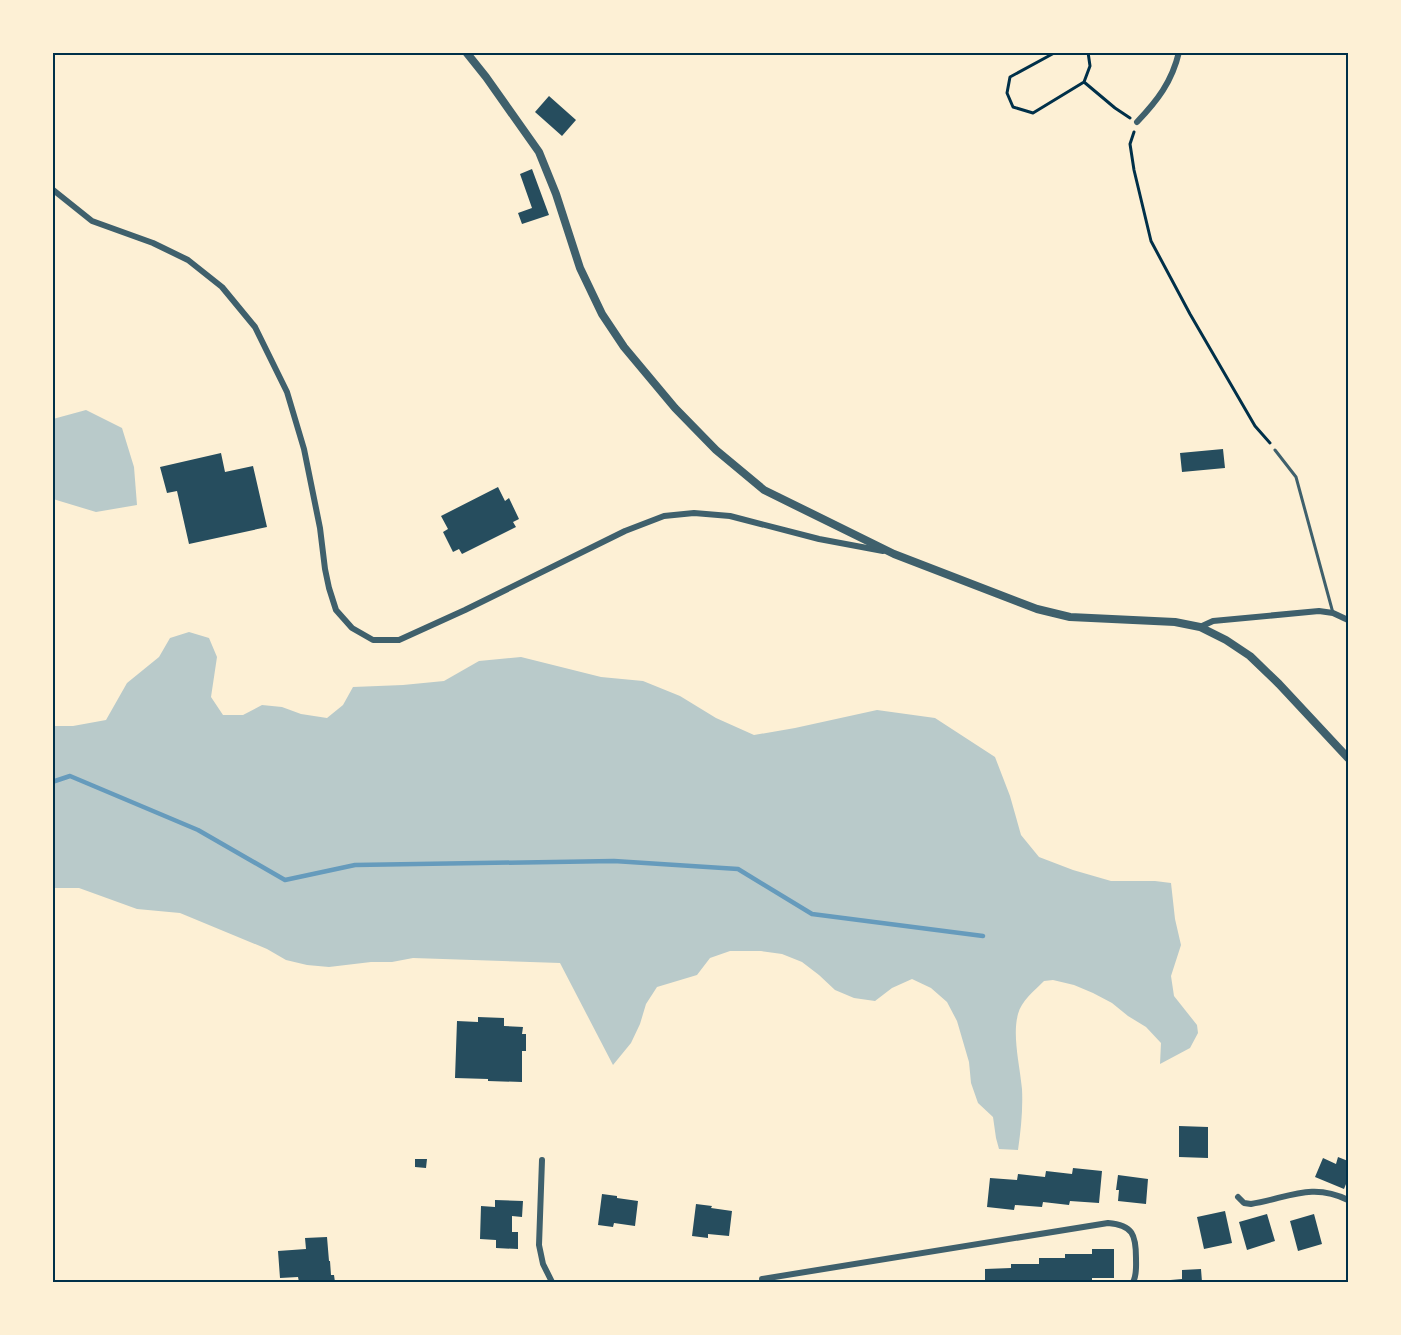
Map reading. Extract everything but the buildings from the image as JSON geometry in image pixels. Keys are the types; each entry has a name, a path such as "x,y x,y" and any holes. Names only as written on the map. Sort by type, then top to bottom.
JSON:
{"street":[{"path":"466,52 539,152 556,194 580,268 602,314 624,347 675,408 716,450 764,490 894,554 1037,609 1070,617 1175,622 1200,627 1250,656 1280,684 1348,758"},
{"path":"1137,122 1163,92 1179,52"},
{"path":"52,189 92,221 153,243 188,260 222,287 255,327 287,392 304,449 320,528 328,588 336,610 352,628 373,640 399,640 625,531 664,516 694,513 730,516 894,554"},
{"path":"1200,627 1213,621 1319,611 1333,613 1348,620"},
{"path":"542,1160 539,1245 543,1264 552,1282"},
{"path":"1238,1197 1244,1203 1251,1204 1307,1191 1326,1192 1348,1200"},
{"path":"762,1279 1108,1223 1127,1227 1136,1242 1137,1270 1133,1282"}],"lane":[{"path":"1275,450 1296,477 1333,613"}],"path":[{"path":"1056,52 1010,77 1007,93 1013,107 1033,113 1084,82 1090,66 1088,52"},
{"path":"1084,82 1115,108 1137,122 1130,144 1151,241 1255,426 1275,450"}],"shaded area":[{"path":"86,410 122,428 134,467 137,505 96,512 53,499 53,419"},
{"path":"189,632 209,638 217,657 211,697 223,715 243,715 262,705 282,707 301,714 327,718 343,705 353,687 444,681 479,661 521,657 601,677 643,681 680,696 716,718 754,735 877,710 935,718 995,757 1010,796 1021,835 1039,857 1111,881 1171,883 1181,945 1171,976 1174,996 1197,1025 1198,1033 1190,1048 1160,1064 1161,1043 1146,1027 1112,1003 1093,993 1074,985 1053,980 1044,981 1022,1005 1016,1023 1022,1097 1018,1150 999,1149 993,1117 978,1103 971,1083 969,1062 957,1021 947,1002 931,988 912,979 892,988 875,1001 854,998 835,990 802,962 782,954 730,951 710,958 697,975 657,987 646,1004 631,1043 613,1065 560,963 413,958 329,967 307,965 286,960 267,949 180,913 137,909 79,888 53,888 53,726 73,726 106,720 127,683 159,657 170,638"}],"waterway":[{"path":"52,782 70,776 198,830 285,880 355,865 614,861 738,869 812,914 983,936"}]}
